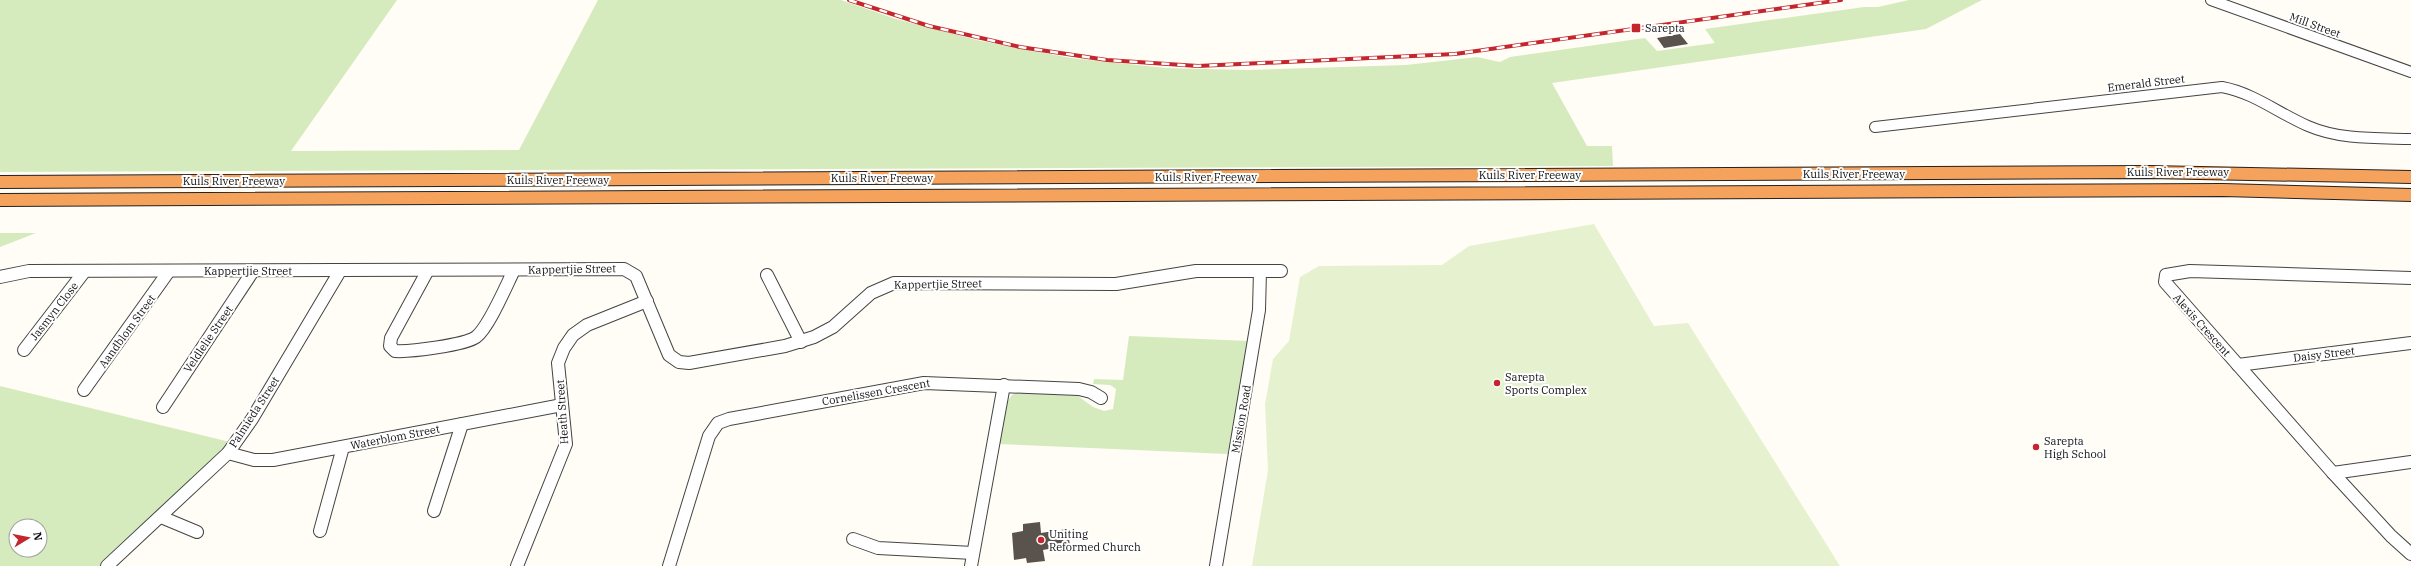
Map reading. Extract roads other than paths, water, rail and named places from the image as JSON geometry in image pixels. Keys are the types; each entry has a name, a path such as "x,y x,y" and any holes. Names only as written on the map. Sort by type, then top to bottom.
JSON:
{"highway":[{"name":"Kuils River Freeway","path":"0,182 2149,172 2411,177"},
{"name":"Kuils River Freeway","path":"0,200 2207,190 2411,195"}],"street":[{"name":"Mill Street","path":"2211,0 2411,72"},
{"name":"Emerald Street","path":"1875,127 2222,87 2246,93 2308,126 2328,133 2344,136 2411,139"},
{"name":"Kappertjie Street","path":"0,277 29,271 624,269 636,276 669,355 679,362 694,362 801,342 829,330 865,296 881,287 894,283 1116,284 1196,271 1281,271"},
{"path":"428,270 391,338 390,346 395,351 408,352 466,341 476,337 484,328 514,270"},
{"name":"Aandblom Street","path":"84,390 169,271"},
{"name":"Veldlelie Street","path":"163,407 253,271"},
{"name":"Palmieda Street","path":"107,566 228,454 252,419 340,271"},
{"name":"Mission Road","path":"1216,566 1259,310 1260,271"},
{"name":"Alexis Crescent","path":"2411,278 2190,271 2174,272 2166,275 2165,282 2333,473 2391,536 2411,554"},
{"name":"Jasmyn Close","path":"24,350 84,272"},
{"path":"767,275 801,342"},
{"name":"Heath Street","path":"517,566 564,450 566,439 558,363 568,341 587,325 647,302"},
{"name":"Daisy Street","path":"2238,365 2411,343"},
{"name":"Cornelissen Crescent","path":"669,566 704,446 718,423 740,416 924,383 1079,388 1092,392 1100,398"},
{"path":"971,566 1004,385"},
{"name":"Waterblom Street","path":"228,454 247,459 267,460 562,405"},
{"path":"434,511 462,424"},
{"path":"320,531 343,447"},
{"path":"2333,473 2411,462"},
{"path":"161,517 197,532"},
{"path":"853,539 878,548 973,553"}],"railway":[{"path":"849,0 929,26 1020,47 1107,60 1198,66 1455,54 1841,0"}],"place":[{"name":"Sarepta","path":"1636,28"},
{"name":"Sarepta Sports Complex","path":"1497,383"},
{"name":"Sarepta High School","path":"2036,447"},
{"name":"Uniting Reformed Church","path":"1041,540"}]}
